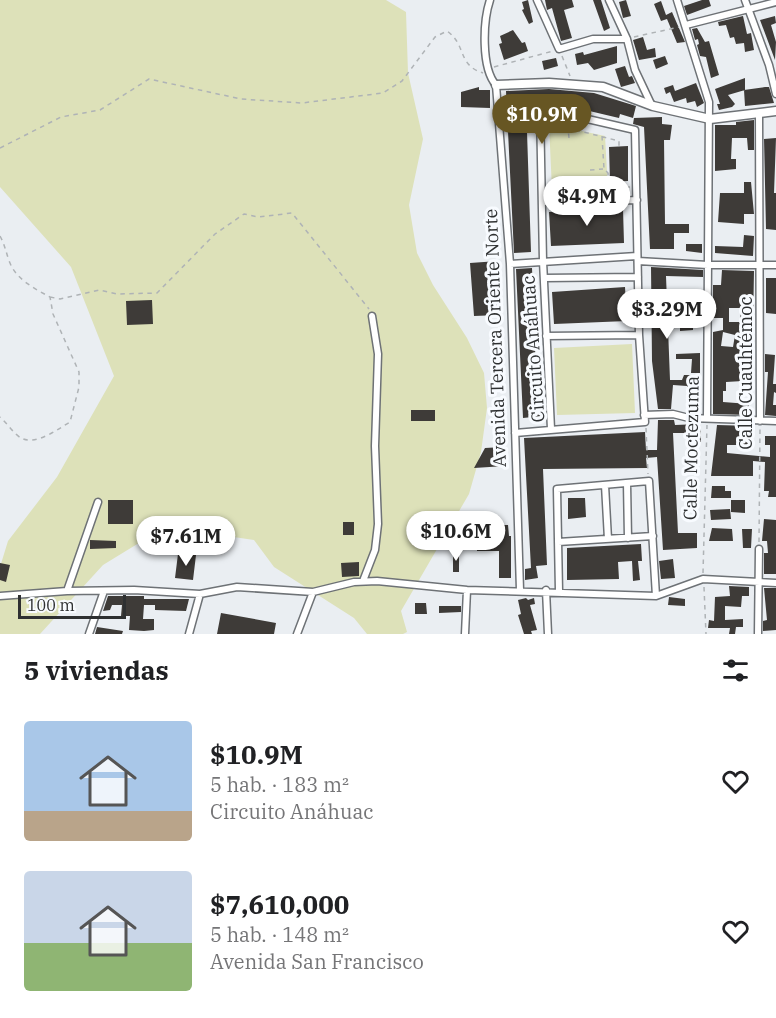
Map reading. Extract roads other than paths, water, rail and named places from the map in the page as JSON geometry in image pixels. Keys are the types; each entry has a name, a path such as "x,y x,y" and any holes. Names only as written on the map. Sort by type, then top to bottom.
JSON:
{"street":[{"path":"490,0 485,16 488,72 496,85 573,84 603,87 653,106 710,119 776,111"},
{"path":"537,0 559,49 593,39 627,39"},
{"path":"609,0 627,39 635,70 653,106"},
{"name":"Calle Moctezuma","path":"676,0 686,25 709,102 708,418"},
{"path":"745,0 769,65 776,94"},
{"path":"686,25 776,2"},
{"name":"Avenida Tercera Oriente Norte","path":"496,85 510,264 520,590"},
{"name":"Circuito Anáhuac","path":"634,200 635,130 540,108 543,261 551,429 673,414 689,418 776,421"},
{"name":"Calle Cuauhtémoc","path":"759,113 760,421"},
{"path":"543,202 634,200 644,418"},
{"path":"510,264 637,259 708,266 776,265"},
{"path":"544,278 638,277"},
{"path":"363,581 375,550 378,524 375,446 378,354 372,316"},
{"path":"546,336 639,335"},
{"path":"515,433 551,429"},
{"path":"559,591 557,489 649,481 656,596"},
{"path":"627,483 628,537"},
{"path":"605,485 608,539"},
{"path":"67,591 98,502"},
{"path":"558,542 653,536"},
{"path":"758,634 759,549"},
{"path":"0,596 67,591 200,594 237,587 313,592 363,581 467,590 546,590 656,596 674,592 703,579 776,583"},
{"path":"465,634 467,590"},
{"path":"546,590 548,634"},
{"path":"89,634 104,591"},
{"path":"297,634 313,592"},
{"path":"189,634 200,594"}]}
